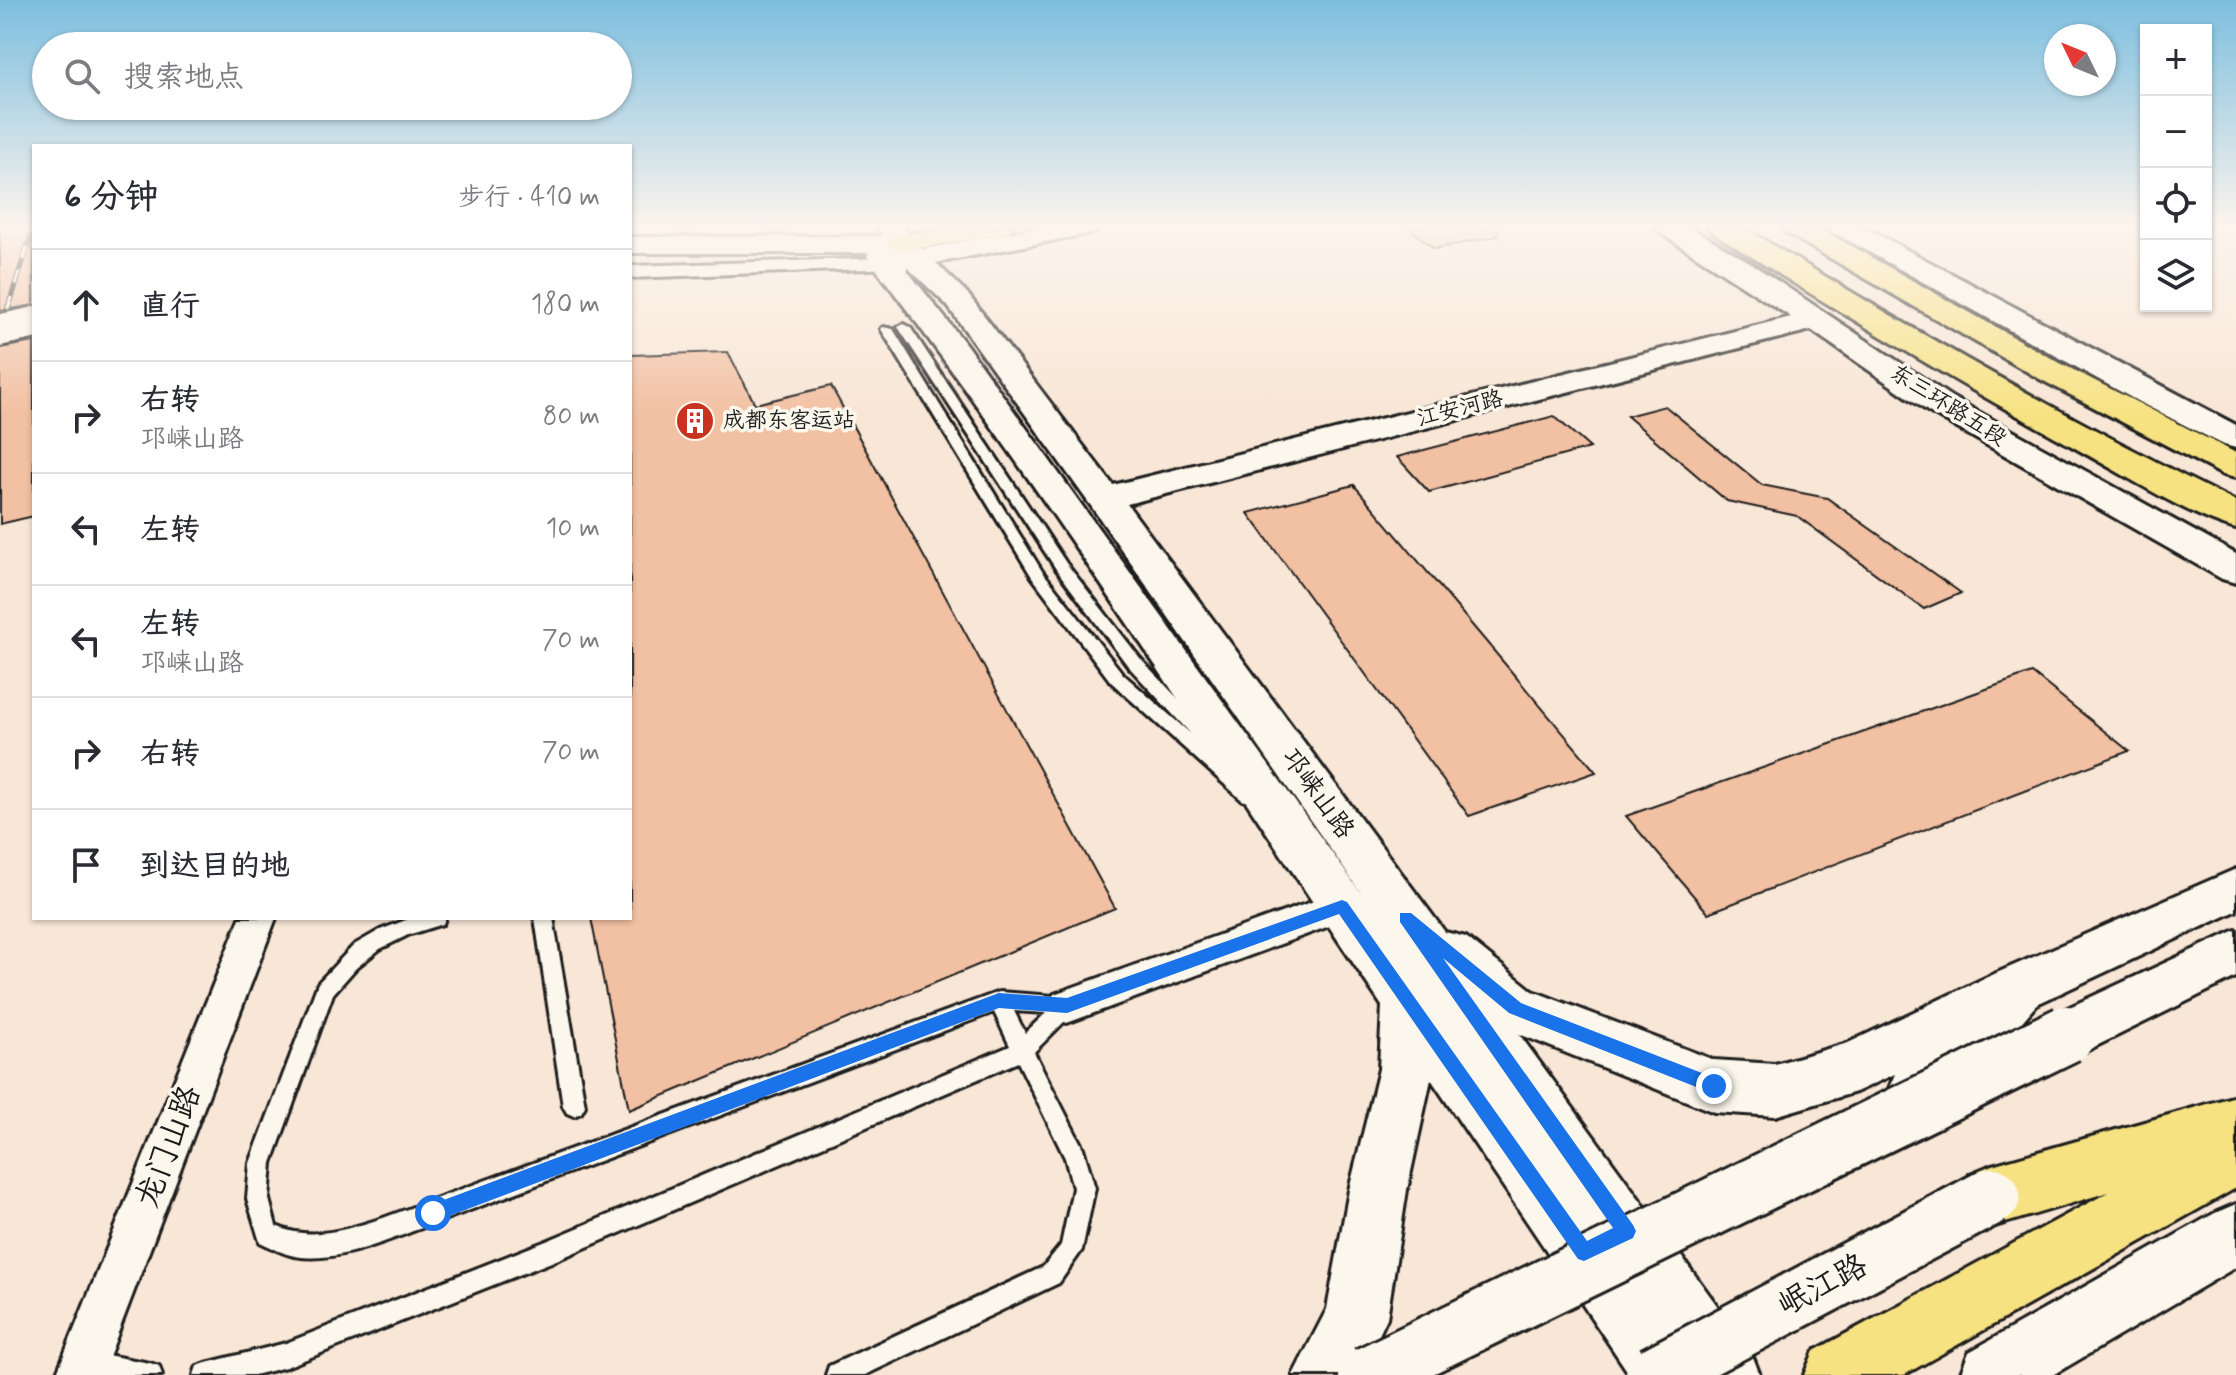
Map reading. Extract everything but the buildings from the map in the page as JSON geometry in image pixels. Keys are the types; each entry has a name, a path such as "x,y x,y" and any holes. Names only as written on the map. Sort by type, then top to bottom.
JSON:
{"highway":[{"path":"1805,290 1851,306"},
{"name":"东三环路五段","path":"1825,290 1984,387 2136,469 2236,517"},
{"path":"1908,290 2050,371 2236,467"},
{"path":"1930,290 2236,458"},
{"path":"1992,1196 2236,1125"},
{"path":"1838,1375 2236,1155"}],"street":[{"name":"邛崃山路","path":"918,290 954,350 1408,1000 1605,1242 1728,1375"},
{"name":"邛崃山路","path":"947,290 957,299 1104,498 1406,918 1605,1242 1668,1375"},
{"name":"东三环路五段","path":"1772,290 1941,405 2236,570"},
{"path":"1960,290 2236,438"},
{"path":"0,321 32,314"},
{"name":"江安河路","path":"1104,498 1816,320"},
{"path":"0,330 32,323"},
{"path":"1406,918 1515,1008 1714,1086 1775,1090 1856,1066 2236,889"},
{"path":"1067,1006 1342,906"},
{"name":"龙门山路","path":"81,1369 257,920"},
{"path":"1367,1375 2236,952"},
{"path":"1337,1375 1605,1242 1874,1114 1941,1076 2019,988"},
{"path":"1325,1375 1356,1318 1378,1190 1406,1069 1408,1000"},
{"name":"岷江路","path":"1654,1375 1992,1196"},
{"path":"2015,1368 2236,1234"}],"lane":[{"path":"904,327 1061,566 1134,662 1293,835"},
{"path":"887,329 1037,574 1117,678 1293,835"},
{"path":"430,920 392,932 364,947 325,989 261,1163 256,1188 260,1214 268,1234 296,1245 321,1245 347,1239 433,1213 999,1001 1067,1006"},
{"path":"544,920 574,1106"},
{"path":"838,1375 1051,1275 1071,1250 1084,1188 1075,1156 999,1001"},
{"path":"206,1375 286,1355 551,1251 1021,1051 1067,1006"},
{"path":"81,1369 150,1375"}],"railway":[{"path":"0,334 14,290"}],"place":[{"name":"成都东客运站","path":"695,421"}],"route":[{"path":"433,1213 999,1001 1067,1006 1342,906 1584,1252 1626,1231 1406,918 1515,1008 1714,1086"}]}
